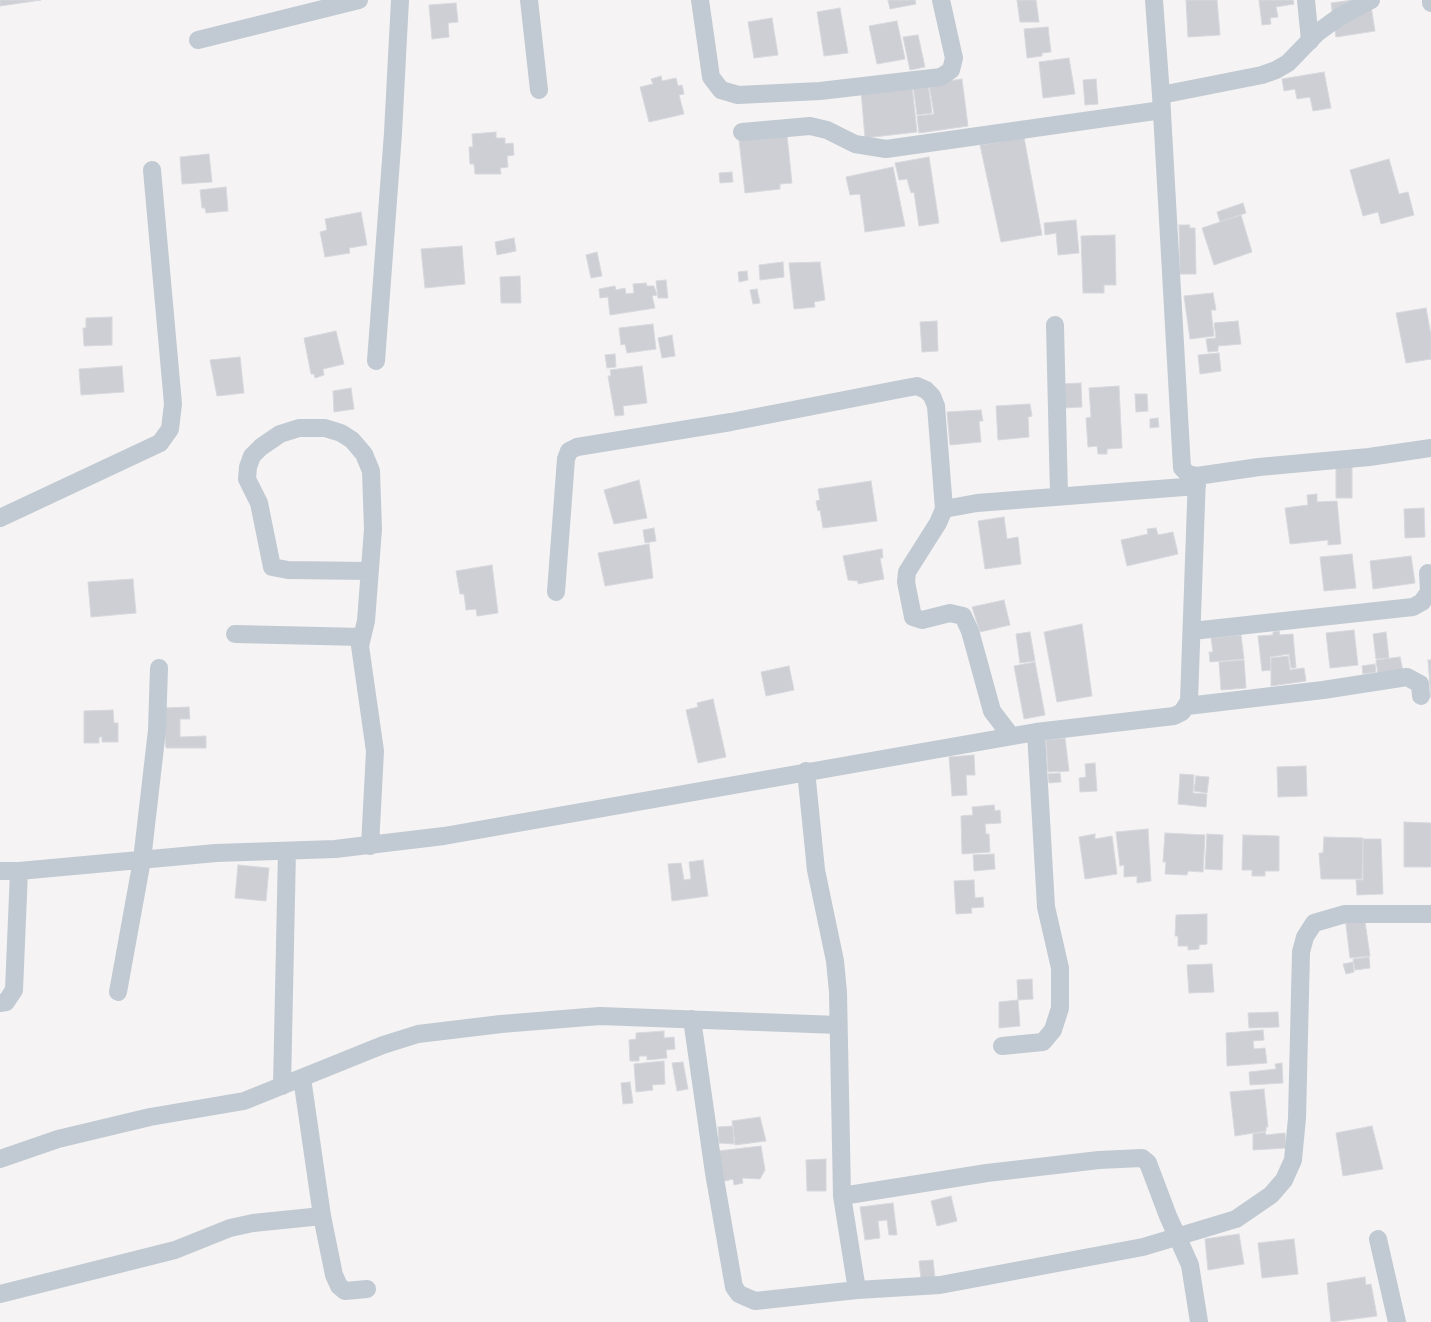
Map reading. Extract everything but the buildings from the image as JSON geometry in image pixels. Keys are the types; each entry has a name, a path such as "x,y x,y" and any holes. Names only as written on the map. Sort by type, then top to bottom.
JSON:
{"street":[{"path":"198,40 359,0"},
{"path":"376,361 393,134 400,0"},
{"path":"529,0 539,90"},
{"path":"700,0 711,77 721,90 738,96 820,91 941,78 951,70 954,58 941,0"},
{"path":"1154,0 1162,102 1180,458 1184,471 1197,481"},
{"path":"1306,0 1310,42"},
{"path":"742,132 810,126 827,130 855,144 886,148 1162,102 1262,75 1288,63 1317,33 1339,17 1371,0"},
{"path":"0,518 160,443 170,429 173,404 152,170"},
{"path":"1055,325 1059,496"},
{"path":"556,592 566,459 569,451 577,447 731,422 917,386 926,390 932,396 936,406 944,509 938,523 907,572 906,582 913,617 922,620 950,613 963,616 970,631 992,711 1011,736"},
{"path":"369,571 288,570 272,567 259,503 247,479 248,467 252,456 261,447 280,434 299,428 325,428 340,433 360,447 371,471 374,529 366,621 360,655 373,724 375,751 370,846"},
{"path":"944,509 963,505 1197,481 1259,467 1369,457 1431,448"},
{"path":"1187,706 1192,631 1197,481"},
{"path":"1192,631 1413,607 1422,602 1429,592 1428,573"},
{"path":"235,634 362,637"},
{"path":"118,992 142,860 157,730 159,668"},
{"path":"0,871 19,872 216,853 370,846 481,831 806,771 1011,736 1174,716 1187,706 1323,690 1407,677 1420,684 1421,696"},
{"path":"1002,1046 1043,1042 1053,1030 1060,1008 1060,968 1046,906 1036,732"},
{"path":"806,771 816,870 835,961 838,992 842,1196 857,1290"},
{"path":"282,1086 287,851"},
{"path":"0,1003 6,1002 14,990 19,872"},
{"path":"692,1019 714,1173 734,1287 739,1294 755,1301 978,1279 1143,1247 1236,1219 1271,1196 1284,1180 1293,1160 1297,1118 1301,952 1305,937 1314,924 1345,914 1431,914"},
{"path":"0,1160 58,1139 150,1118 244,1101 383,1045 418,1034 569,1017 632,1016 838,1024"},
{"path":"302,1078 322,1216 334,1275 339,1286 345,1291 353,1292 367,1289"},
{"path":"842,1196 996,1172 1136,1157 1148,1163 1190,1265 1199,1322"},
{"path":"0,1294 175,1250 230,1228 253,1223 322,1216"},
{"path":"1378,1239 1397,1322"}]}
